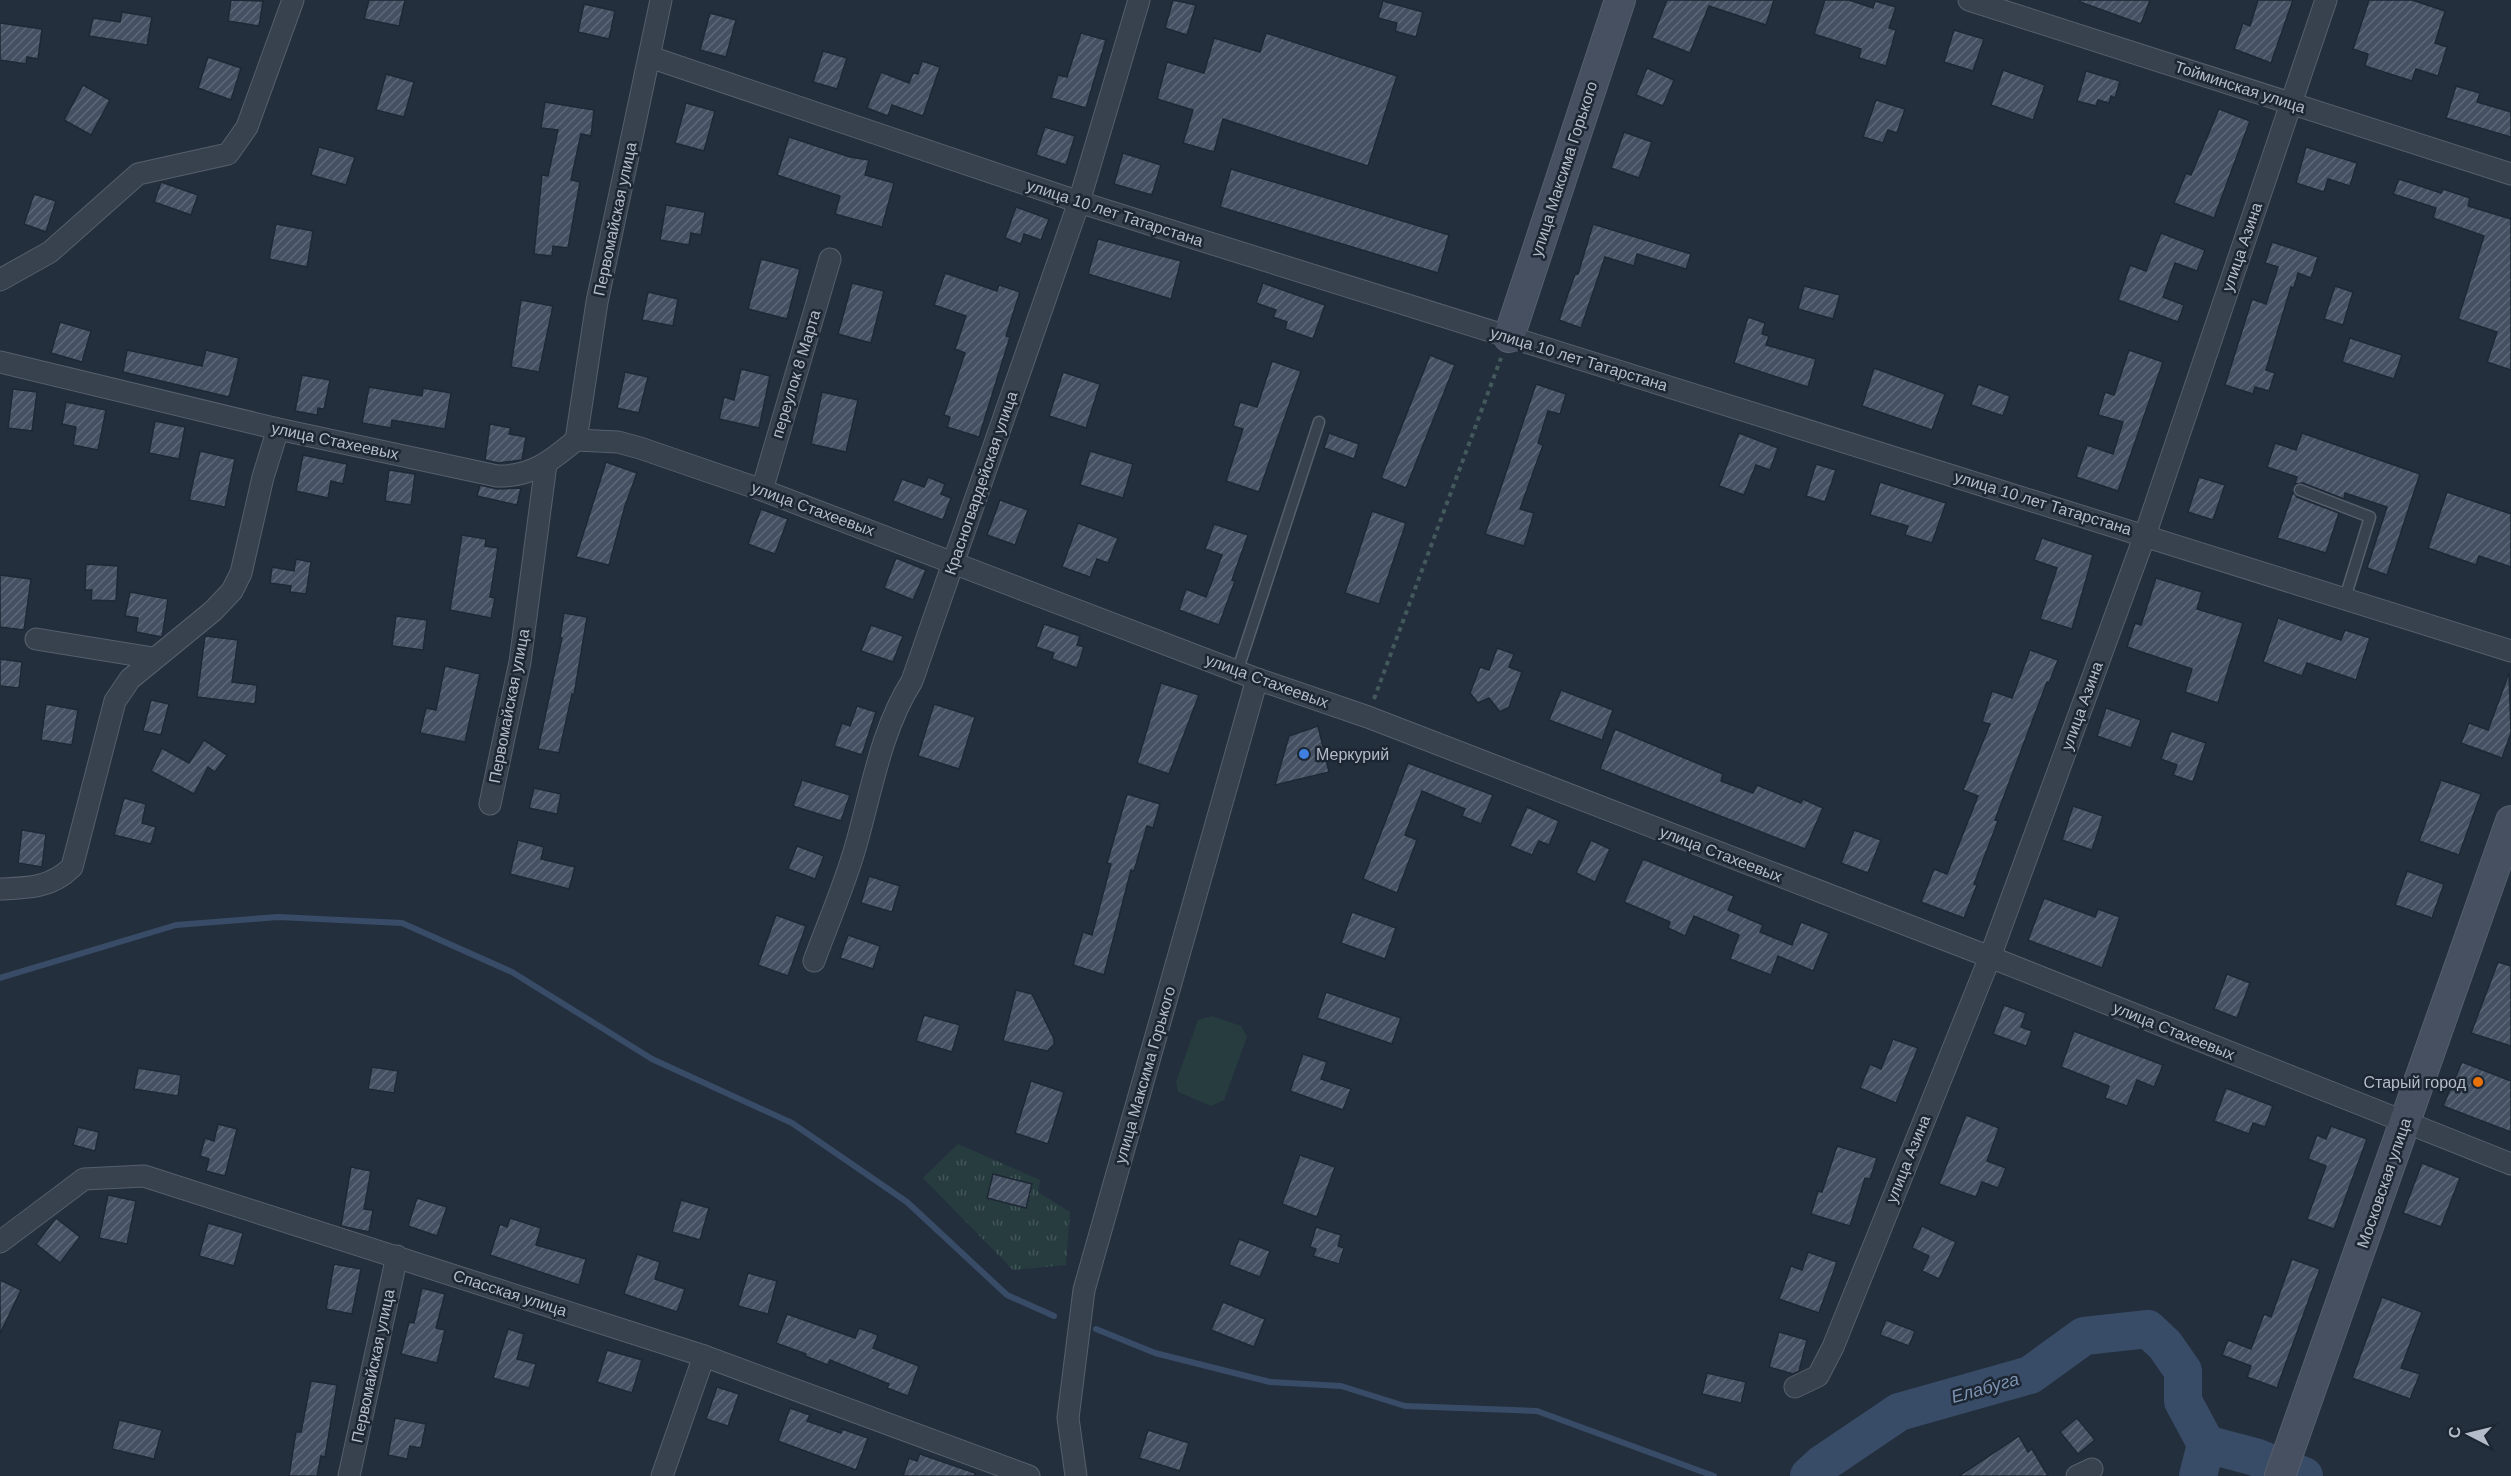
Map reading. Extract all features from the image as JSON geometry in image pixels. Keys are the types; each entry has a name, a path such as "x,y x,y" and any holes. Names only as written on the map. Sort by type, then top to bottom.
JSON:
{"main road":[{"name":"улица Максима Горького","path":"1509,337 1620,0"},
{"name":"Московская улица","path":"2280,1476 2511,821"}],"street":[{"path":"0,280 50,252 138,174 228,154 247,127 293,0"},
{"name":"Первомайская улица","path":"576,440 597,302 661,0"},
{"name":"Тойминская улица","path":"1969,0 2511,174"},
{"name":"улица Азина","path":"1795,1387 1818,1376 1833,1347 1990,957 2145,535 2326,0"},
{"name":"Красногвардейская улица","path":"814,961 856,847 878,761 897,705 912,681 1079,202 1134,1"},
{"name":"улица 10 лет Татарстана","path":"650,57 1079,202 2511,651"},
{"name":"переулок 8 Марта","path":"762,489 830,259"},
{"name":"улица Стахеевых","path":"0,362 278,429 497,476 521,475 546,464 576,440 618,442 640,448 762,489 1237,672 1368,717 1990,957 2511,1164"},
{"path":"0,889 47,885 63,876 72,867 115,701 130,679 213,611 232,591 241,573 263,477 278,429"},
{"name":"Первомайская улица","path":"490,804 520,662 546,464"},
{"path":"36,639 153,658"},
{"name":"улица Максима Горького","path":"1076,1476 1068,1418 1084,1290 1257,679"},
{"name":"Спасская улица","path":"0,1242 84,1179 144,1176 704,1356 1029,1476"},
{"name":"Первомайская улица","path":"349,1476 398,1256"},
{"path":"662,1476 704,1356"}],"lane":[{"path":"1237,672 1319,422"},
{"path":"2300,490 2370,517 2345,598"}],"path":[{"path":"1368,717 1509,337"}],"green space":[{"path":"1212,1016 1241,1026 1247,1037 1224,1100 1211,1106 1178,1092 1176,1082 1198,1020"},
{"path":"958,1144 1040,1180 1038,1192 1070,1212 1066,1265 1013,1270 923,1178"}],"building":[{"path":"231,0 263,1 259,26 228,21"},
{"path":"369,0 405,0 399,26 364,19"},
{"path":"1173,0 1196,5 1187,35 1165,28"},
{"path":"1667,0 1774,0 1766,25 1709,6 1690,53 1652,38"},
{"path":"1825,0 1849,0 1873,8 1875,1 1896,7 1889,28 1896,30 1886,66 1859,58 1861,49 1814,34"},
{"path":"2080,0 2150,0 2141,24 2080,2"},
{"path":"2258,0 2293,0 2271,63 2234,49 2243,23 2250,26"},
{"path":"2369,0 2412,0 2445,11 2435,43 2447,47 2438,76 2416,69 2412,81 2365,66 2368,54 2353,49"},
{"path":"1383,1 1423,12 1416,37 1395,31 1397,23 1378,18"},
{"path":"584,4 615,11 609,39 578,32"},
{"path":"122,12 152,17 147,45 89,36 93,18 120,22"},
{"path":"710,13 736,20 726,57 700,50"},
{"path":"0,23 42,29 38,59 27,57 26,64 0,60"},
{"path":"1954,30 1984,39 1973,71 1944,62"},
{"path":"1081,33 1106,40 1086,108 1051,98 1058,75 1067,77"},
{"path":"1266,33 1397,76 1368,166 1223,119 1214,152 1183,143 1193,110 1157,99 1167,62 1204,73 1214,38 1260,52"},
{"path":"823,51 847,58 837,89 813,82"},
{"path":"208,57 241,68 231,100 198,88"},
{"path":"922,61 940,67 923,116 892,105 888,116 867,108 881,72 909,83 913,73 918,74"},
{"path":"1647,68 1674,80 1663,106 1636,95"},
{"path":"2003,70 2045,85 2033,120 1991,105"},
{"path":"2086,71 2120,81 2115,98 2111,96 2109,103 2098,100 2096,106 2077,101"},
{"path":"386,74 414,82 404,117 376,110"},
{"path":"83,85 110,100 91,135 64,120"},
{"path":"2456,86 2480,93 2477,102 2511,112 2511,137 2446,118"},
{"path":"1876,100 1905,109 1897,133 1888,130 1883,143 1863,137"},
{"path":"545,102 594,110 591,136 581,134 571,180 580,182 568,248 553,246 552,256 534,254 542,175 548,176 558,130 541,128"},
{"path":"686,103 715,111 704,151 675,143"},
{"path":"2219,109 2250,121 2214,218 2174,203 2186,173 2191,175"},
{"path":"1045,127 1075,136 1066,165 1036,155"},
{"path":"1624,132 1652,142 1639,178 1611,168"},
{"path":"789,137 850,157 869,160 865,175 894,183 882,227 835,214 840,196 777,175"},
{"path":"319,147 355,157 346,185 311,175"},
{"path":"2306,147 2357,163 2350,186 2328,179 2324,192 2296,183"},
{"path":"1123,153 1161,165 1152,195 1114,184"},
{"path":"1231,169 1449,235 1438,273 1220,207"},
{"path":"2399,179 2441,193 2443,189 2470,198 2468,206 2511,219 2511,370 2487,362 2497,332 2458,319 2484,236 2433,218 2436,208 2393,194"},
{"path":"161,182 198,195 191,215 154,202"},
{"path":"34,194 56,201 46,232 24,224"},
{"path":"666,205 705,212 701,235 691,233 689,245 660,240"},
{"path":"1016,207 1049,219 1041,240 1024,234 1021,244 1005,238"},
{"path":"276,224 313,231 307,267 269,259"},
{"path":"1593,224 1691,254 1686,269 1637,254 1634,266 1605,257 1581,328 1559,320 1575,274 1578,274"},
{"path":"2161,233 2205,250 2197,271 2175,263 2163,297 2184,305 2178,322 2118,300 2130,265 2146,271"},
{"path":"1098,239 1181,261 1171,299 1088,274"},
{"path":"2272,242 2318,257 2311,278 2298,273 2294,288 2291,287 2266,370 2275,373 2269,391 2255,387 2253,394 2225,385 2252,299 2266,304 2278,267 2265,263"},
{"path":"761,259 800,269 787,319 748,309"},
{"path":"945,273 997,291 999,285 1020,292 1006,336 1010,337 979,437 947,427 950,417 944,415 965,353 955,349 966,316 934,305"},
{"path":"852,283 884,291 871,343 838,334"},
{"path":"1263,283 1325,305 1313,339 1285,329 1287,322 1273,317 1276,310 1256,303"},
{"path":"1804,286 1840,295 1833,319 1798,309"},
{"path":"2335,286 2353,292 2343,325 2324,319"},
{"path":"648,292 678,299 673,326 642,320"},
{"path":"521,300 553,306 539,372 511,367"},
{"path":"1748,317 1765,323 1762,334 1769,336 1766,345 1816,359 1808,387 1734,363"},
{"path":"60,322 91,331 82,362 51,353"},
{"path":"2350,338 2402,355 2394,379 2342,362"},
{"path":"127,350 202,366 206,350 239,358 229,397 123,372"},
{"path":"2129,350 2163,362 2118,491 2076,477 2087,445 2113,454 2123,422 2098,415 2105,392 2114,395"},
{"path":"1430,355 1455,365 1406,488 1381,478"},
{"path":"1272,361 1301,371 1259,492 1226,481 1243,429 1233,426 1240,402 1257,407"},
{"path":"1874,368 1945,394 1932,430 1862,406"},
{"path":"741,369 770,376 759,428 719,419 724,397 734,400"},
{"path":"625,372 648,377 639,413 617,408"},
{"path":"1063,372 1100,384 1086,428 1049,416"},
{"path":"302,375 330,380 324,409 318,408 317,415 295,411"},
{"path":"1536,384 1566,394 1560,414 1548,411 1538,443 1543,445 1520,509 1534,513 1524,546 1485,534"},
{"path":"1978,384 2010,396 2003,416 1971,405"},
{"path":"369,387 422,396 423,388 451,393 445,429 392,420 391,428 362,423"},
{"path":"13,389 37,392 32,431 8,428"},
{"path":"822,392 858,400 846,452 811,444"},
{"path":"66,402 106,410 98,450 73,445 76,427 62,424"},
{"path":"155,421 185,427 179,459 149,453"},
{"path":"490,424 511,428 509,434 526,437 522,460 498,463 485,460"},
{"path":"1329,433 1359,444 1354,459 1324,448"},
{"path":"1739,433 1778,448 1770,470 1756,465 1744,495 1719,486"},
{"path":"2302,433 2420,474 2387,575 2367,568 2387,507 2345,493 2344,499 2303,483 2295,484 2297,477 2267,467 2275,443 2296,450"},
{"path":"200,451 235,459 225,507 189,500"},
{"path":"1090,451 1133,464 1123,498 1080,485"},
{"path":"303,455 347,464 343,484 331,481 328,498 296,491"},
{"path":"606,462 637,473 625,506 609,565 576,557"},
{"path":"1816,464 1836,470 1825,502 1806,496"},
{"path":"389,470 415,474 411,505 385,501"},
{"path":"928,477 945,484 941,494 951,498 943,520 893,501 902,479 924,487"},
{"path":"2199,477 2225,485 2213,520 2188,512"},
{"path":"1880,482 1946,503 1932,543 1905,535 1908,526 1870,515"},
{"path":"480,485 497,489 521,488 517,505 477,496"},
{"path":"2293,492 2297,497 2339,513 2326,553 2277,538"},
{"path":"2447,492 2511,514 2511,567 2479,556 2476,565 2428,548"},
{"path":"1000,500 1028,510 1015,545 987,535"},
{"path":"761,509 788,519 775,554 748,544"},
{"path":"1372,511 1406,523 1379,604 1345,593"},
{"path":"1078,523 1118,538 1108,563 1097,559 1090,577 1062,567"},
{"path":"1214,524 1248,535 1219,625 1179,610 1186,589 1206,597 1222,555 1205,549"},
{"path":"462,535 486,539 485,546 498,548 490,597 495,598 491,618 450,610"},
{"path":"2042,538 2093,555 2072,629 2040,619 2057,568 2034,560"},
{"path":"896,558 926,570 913,600 884,588"},
{"path":"296,559 311,562 306,594 290,592 291,586 270,583 272,567 294,571"},
{"path":"86,564 118,566 116,601 91,600 92,590 85,590"},
{"path":"0,575 31,579 24,630 0,627"},
{"path":"2156,578 2202,592 2197,609 2243,623 2218,703 2185,692 2192,669 2127,647 2135,623 2141,625"},
{"path":"130,592 168,599 162,637 136,632 138,618 125,616"},
{"path":"564,613 587,617 574,695 572,694 559,753 538,749 562,638 560,638"},
{"path":"396,616 427,620 423,650 392,646"},
{"path":"2278,618 2341,640 2345,630 2370,638 2356,680 2307,663 2302,676 2263,662"},
{"path":"1044,624 1080,636 1077,645 1084,647 1077,668 1052,659 1054,653 1036,647"},
{"path":"871,625 903,636 893,662 861,651"},
{"path":"205,636 238,640 232,682 257,685 255,704 197,697"},
{"path":"1497,648 1514,654 1509,667 1522,672 1509,707 1500,712 1489,698 1478,703 1470,693 1480,667 1489,670"},
{"path":"2030,650 2058,660 2049,683 2047,682 1995,820 1998,821 1974,884 1977,885 1964,918 1921,902 1934,869 1947,874 1978,796 1963,790 1990,724 1982,722 1992,691 2012,698"},
{"path":"0,659 22,662 19,688 0,686"},
{"path":"445,666 480,674 465,742 420,733 426,708 436,710"},
{"path":"2509,673 2511,733 2502,758 2461,743 2469,723 2488,730"},
{"path":"1161,683 1199,695 1169,774 1137,763"},
{"path":"1561,690 1613,710 1602,740 1549,720"},
{"path":"151,700 169,704 161,735 143,731"},
{"path":"46,704 78,710 72,745 41,740"},
{"path":"934,704 975,717 959,769 918,756"},
{"path":"857,706 876,712 862,755 834,746 842,723 850,726"},
{"path":"2106,708 2141,720 2131,748 2097,736"},
{"name":"Меркурий","path":"1318,726 1329,772 1275,785 1289,736"},
{"path":"1615,729 1723,774 1721,781 1753,793 1757,785 1801,803 1803,799 1823,808 1805,849 1600,769"},
{"path":"2171,731 2206,743 2193,782 2173,775 2177,765 2161,759"},
{"path":"204,740 227,755 215,772 208,767 194,794 151,771 162,748 189,763"},
{"path":"1408,763 1493,795 1481,824 1462,816 1465,809 1422,791 1405,835 1417,840 1397,893 1363,879"},
{"path":"802,780 850,795 841,821 793,806"},
{"path":"2441,780 2481,794 2459,855 2419,841"},
{"path":"534,788 561,794 557,814 529,808"},
{"path":"1127,794 1160,804 1153,828 1147,826 1134,871 1131,870 1104,975 1073,965 1083,932 1092,935 1111,864 1107,863"},
{"path":"124,798 146,804 142,823 156,827 151,844 114,835"},
{"path":"2073,806 2103,816 2092,850 2062,840"},
{"path":"1527,807 1559,821 1549,845 1539,841 1532,855 1510,846"},
{"path":"22,830 46,834 42,867 18,863"},
{"path":"1854,830 1881,840 1868,873 1841,863"},
{"path":"518,840 544,847 541,859 575,867 569,889 510,874"},
{"path":"1591,840 1610,849 1595,882 1576,873"},
{"path":"797,846 824,856 815,879 788,869"},
{"path":"1643,859 1734,896 1728,910 1763,925 1760,932 1792,945 1801,922 1829,933 1813,971 1778,956 1771,975 1730,959 1739,935 1694,916 1685,936 1668,928 1670,922 1624,902"},
{"path":"2407,871 2444,884 2432,918 2395,905"},
{"path":"869,876 900,886 892,912 861,903"},
{"path":"2044,898 2095,917 2098,909 2120,917 2102,968 2028,940"},
{"path":"1352,912 1396,928 1385,959 1341,943"},
{"path":"776,915 806,926 788,976 758,965"},
{"path":"848,935 880,946 873,969 840,958"},
{"path":"2498,962 2511,966 2511,1046 2471,1033"},
{"path":"2227,974 2250,983 2237,1018 2214,1009"},
{"path":"1016,990 1032,994 1054,1039 1054,1044 1047,1051 1003,1041"},
{"path":"1326,992 1401,1018 1392,1044 1317,1018"},
{"path":"2004,1005 2026,1013 2021,1027 2032,1031 2026,1046 1993,1034"},
{"path":"924,1015 960,1025 952,1052 916,1041"},
{"path":"2074,1031 2163,1065 2154,1087 2137,1080 2127,1106 2105,1098 2109,1086 2061,1067"},
{"path":"1893,1039 1918,1048 1896,1103 1860,1088 1870,1064 1881,1069"},
{"path":"1303,1054 1327,1062 1321,1079 1351,1089 1343,1110 1290,1091"},
{"path":"2462,1062 2511,1081 2511,1132 2443,1106"},
{"path":"372,1067 398,1071 394,1093 368,1089"},
{"path":"138,1068 181,1075 178,1096 134,1089"},
{"path":"1031,1081 1064,1092 1048,1144 1015,1133"},
{"path":"2226,1088 2273,1106 2265,1127 2253,1123 2249,1134 2214,1121"},
{"path":"1966,1115 1999,1128 1987,1161 2006,1168 1998,1188 1982,1182 1976,1197 1939,1184"},
{"path":"218,1124 237,1129 225,1176 206,1171 209,1159 200,1156 205,1138 214,1141"},
{"path":"2331,1126 2367,1139 2334,1229 2307,1219 2326,1166 2308,1159 2317,1135 2326,1139"},
{"path":"78,1127 99,1132 95,1151 73,1145"},
{"path":"1837,1146 1877,1158 1870,1179 1865,1178 1850,1226 1811,1214 1818,1191 1822,1192"},
{"path":"1300,1155 1335,1167 1317,1217 1282,1204"},
{"path":"2422,1163 2460,1178 2441,1227 2403,1213"},
{"path":"351,1167 371,1171 364,1209 373,1210 369,1232 341,1226"},
{"path":"993,1174 1032,1184 1026,1208 987,1198"},
{"path":"108,1195 136,1201 127,1244 99,1238"},
{"path":"417,1198 447,1207 437,1236 408,1226"},
{"path":"681,1200 709,1208 700,1240 672,1232"},
{"path":"56,1218 80,1237 60,1263 36,1244"},
{"path":"510,1218 541,1228 536,1245 586,1259 579,1285 490,1255 500,1224 507,1227"},
{"path":"208,1223 243,1233 234,1266 199,1256"},
{"path":"1922,1226 1956,1242 1939,1279 1922,1271 1929,1256 1912,1248"},
{"path":"1316,1227 1341,1235 1338,1246 1344,1248 1339,1264 1313,1256 1316,1249 1310,1247"},
{"path":"1239,1239 1270,1251 1260,1277 1229,1265"},
{"path":"1808,1252 1837,1262 1819,1313 1779,1299 1791,1266 1802,1270"},
{"path":"637,1254 660,1262 655,1279 685,1289 677,1312 624,1294"},
{"path":"2292,1259 2320,1269 2277,1388 2247,1377 2251,1366 2222,1355 2228,1340 2251,1349 2264,1314 2271,1317"},
{"path":"334,1264 361,1269 352,1314 326,1309"},
{"path":"748,1273 777,1281 768,1314 738,1306"},
{"path":"0,1280 21,1290 0,1334"},
{"path":"422,1288 445,1294 436,1328 445,1330 437,1363 401,1354 409,1322 414,1323"},
{"path":"2382,1297 2422,1312 2401,1368 2420,1374 2410,1399 2352,1378"},
{"path":"1223,1302 1265,1319 1254,1347 1211,1330"},
{"path":"787,1314 855,1338 859,1328 878,1335 873,1348 919,1366 908,1396 887,1388 889,1384 830,1360 828,1365 776,1343"},
{"path":"1886,1320 1915,1331 1909,1346 1880,1335"},
{"path":"508,1329 524,1334 517,1359 536,1364 529,1388 493,1378"},
{"path":"1779,1332 1807,1340 1799,1371 1793,1374 1769,1367"},
{"path":"607,1350 642,1360 632,1393 597,1382"},
{"path":"1707,1373 1746,1382 1741,1403 1702,1394"},
{"path":"311,1381 337,1385 325,1457 321,1456 317,1476 289,1476 296,1432 301,1432"},
{"path":"717,1387 739,1394 728,1426 706,1419"},
{"path":"790,1408 810,1415 807,1421 841,1433 842,1429 868,1438 856,1470 778,1441"},
{"path":"395,1418 426,1424 421,1448 410,1446 407,1459 388,1455"},
{"path":"2077,1418 2095,1440 2078,1454 2060,1432"},
{"path":"119,1420 162,1430 154,1459 112,1449"},
{"path":"1148,1430 1189,1443 1180,1471 1139,1458"},
{"path":"2019,1436 2028,1452 2032,1449 2048,1476 1959,1476"},
{"path":"920,1454 975,1473 974,1476 903,1476 909,1458 917,1461"}],"waterway":[{"path":"0,978 176,925 278,917 402,923 512,972 652,1059 792,1123 907,1202 1007,1295 1054,1316"},
{"path":"1096,1329 1155,1353 1270,1382 1341,1386 1405,1406 1537,1411 1714,1476"},
{"name":"Елабуга","path":"1809,1476 1822,1464 1899,1412 2030,1375 2084,1336 2148,1329 2165,1345 2183,1371 2183,1401 2206,1444 2255,1457 2304,1476"},
{"path":"2198,1476 2206,1444"}],"place":[{"name":"Меркурий","path":"1304,754"},
{"name":"Старый город","path":"2478,1082"}]}
